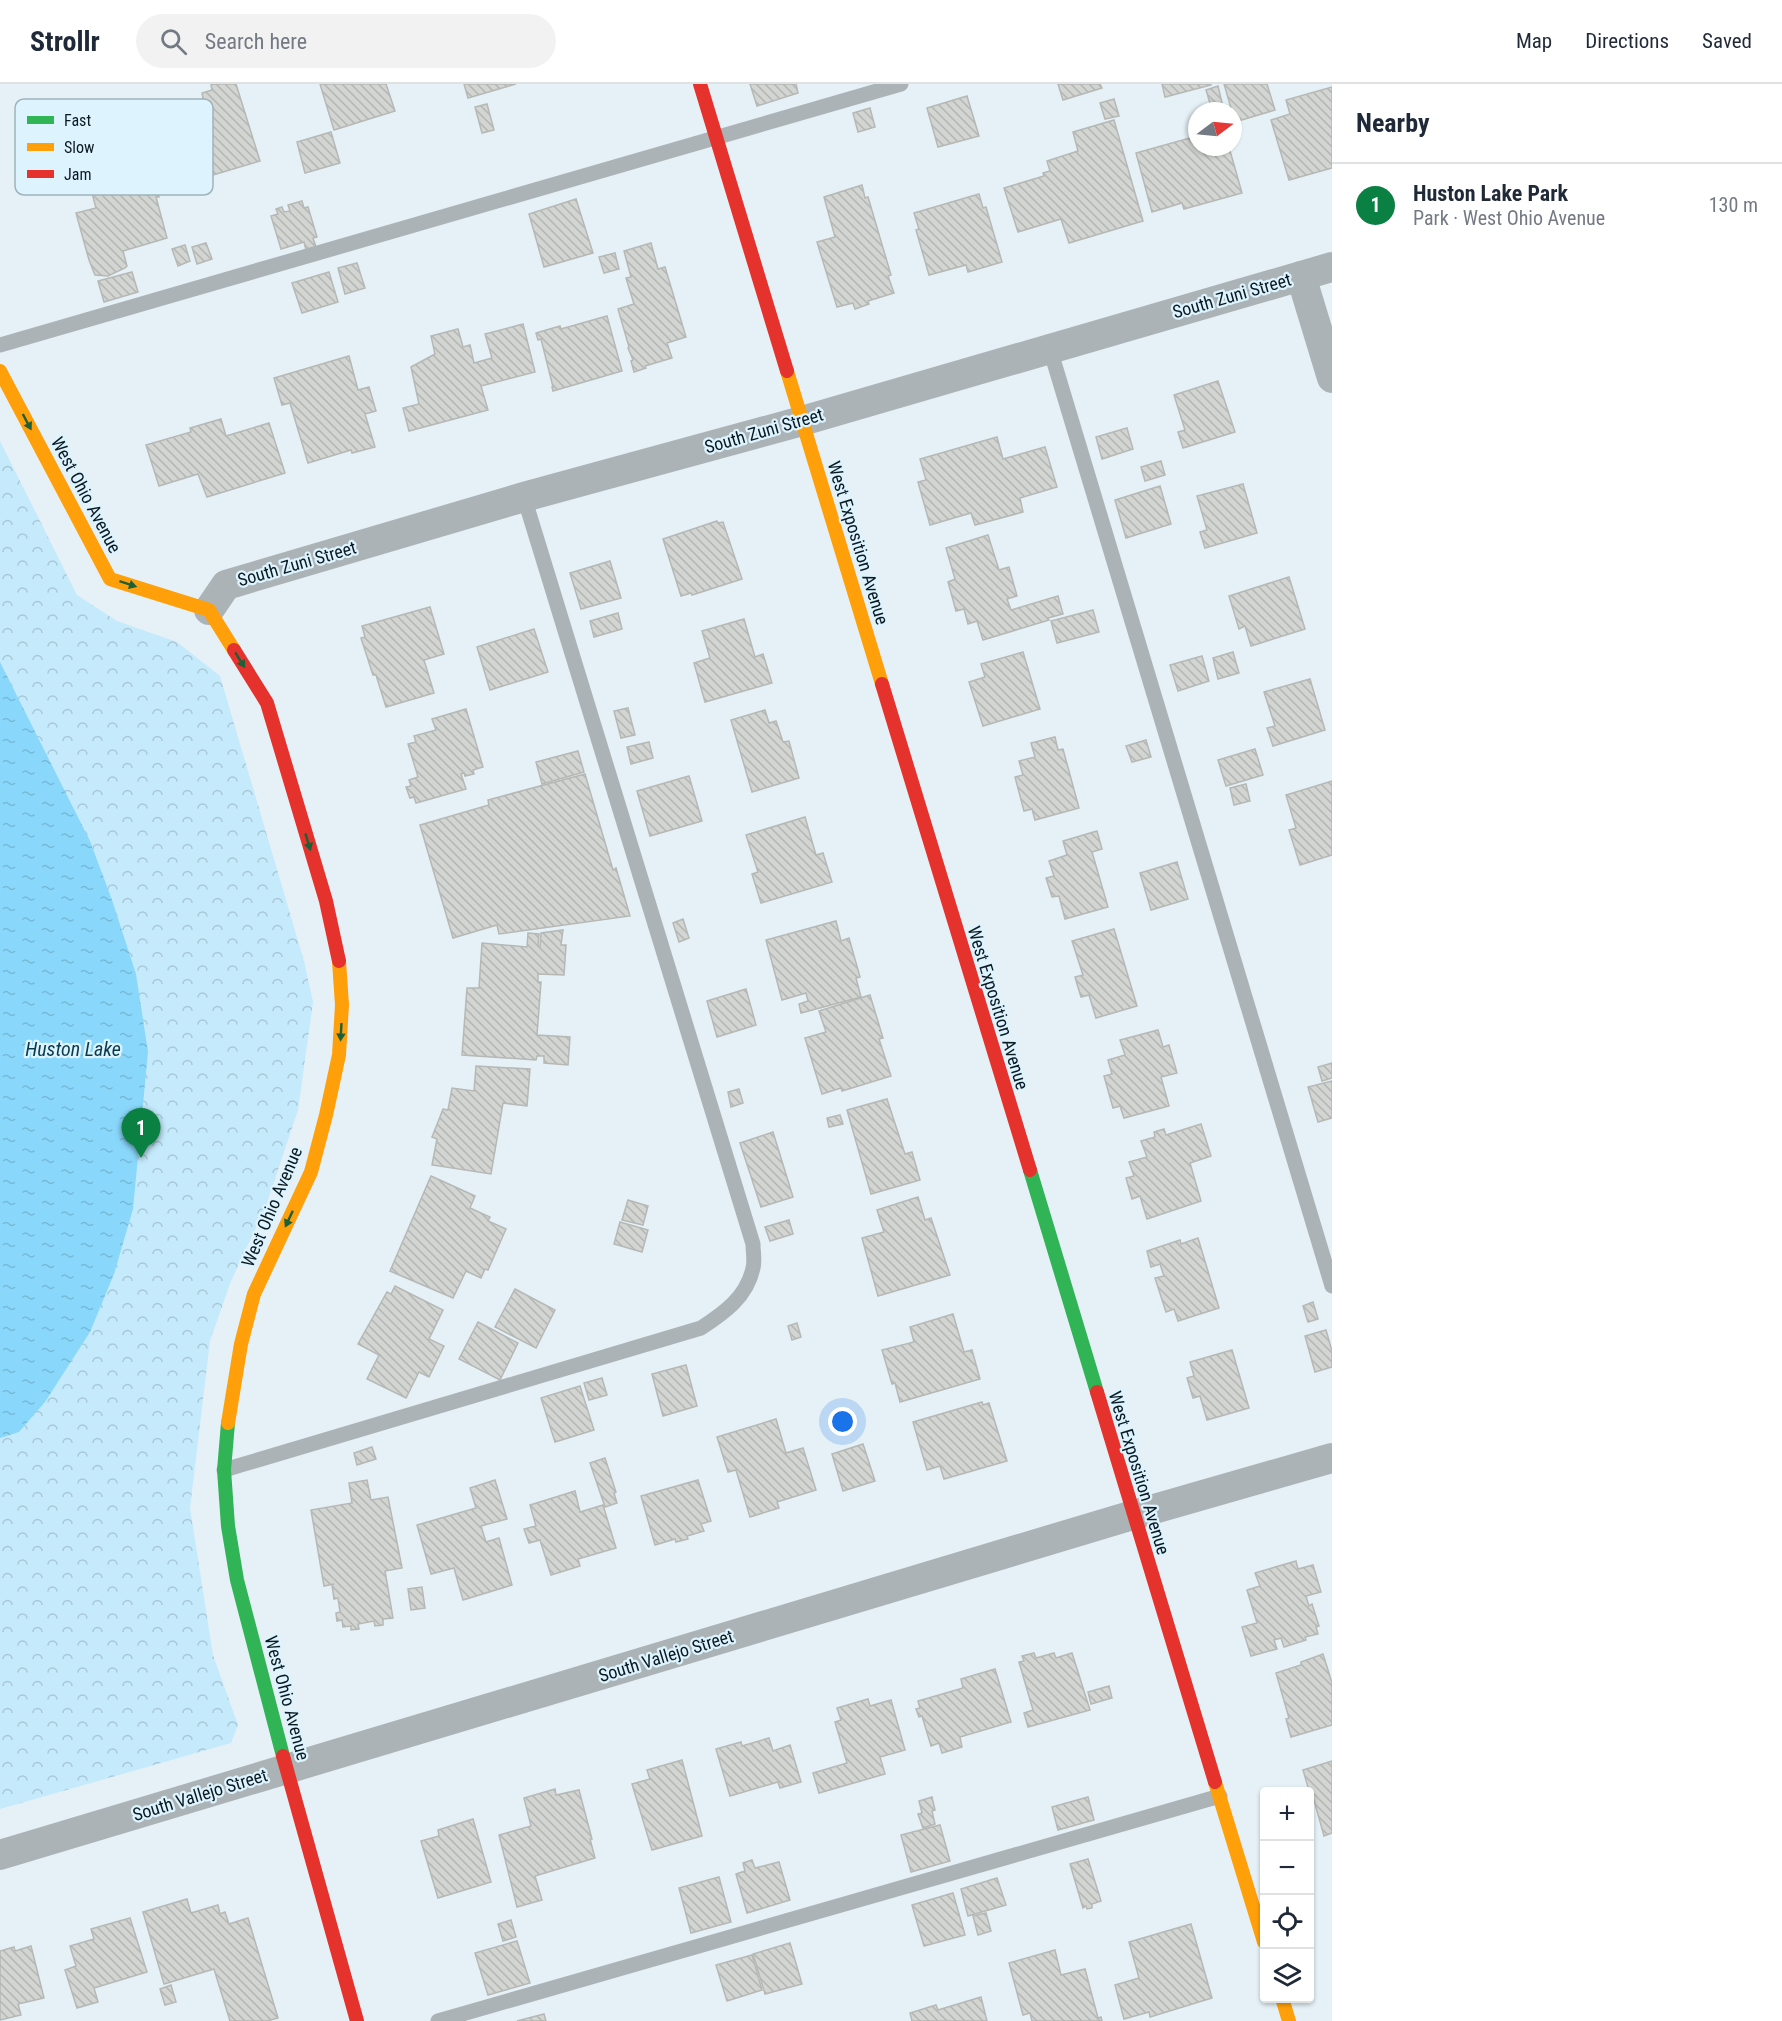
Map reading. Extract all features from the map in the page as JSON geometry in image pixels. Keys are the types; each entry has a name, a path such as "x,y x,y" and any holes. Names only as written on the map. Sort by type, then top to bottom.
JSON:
{"street":[{"name":"West Exposition Avenue","path":"700,84 1260,1929"},
{"name":"South Zuni Street","path":"209,610 226,585 524,497 802,421 1332,267"},
{"path":"1300,276 1332,378"},
{"name":"West Ohio Avenue","path":"0,371 110,579 209,610 267,703 326,901 339,959 342,1005 339,1055 326,1115 311,1172 254,1294 241,1344 229,1408 224,1470 228,1526 237,1580 357,2021"},
{"name":"South Vallejo Street","path":"0,1855 1133,1515 1332,1458"},
{"path":"1284,2003 1289,2021"}],"lane":[{"path":"0,345 901,84"},
{"path":"1050,349 1332,1286"},
{"path":"224,1470 701,1328 724,1312 742,1294 753,1268 753,1244 524,497"},
{"path":"438,2021 1220,1796"}],"green space":[{"path":"0,441 77,595 117,621 177,642 220,676 304,961 313,1002 298,1110 266,1206 231,1281 210,1341 190,1508 213,1655 238,1725 231,1743 0,1809"}],"water":[{"name":"Huston Lake","path":"0,662 90,841 136,974 148,1052 133,1209 114,1274 90,1332 45,1402 19,1432 0,1438"}],"building":[{"path":"236,84 260,161 213,175 213,99 203,99 202,93 212,90 211,85"},
{"path":"320,84 386,84 395,111 334,130"},
{"path":"464,84 516,84 468,98"},
{"path":"750,84 796,84 798,93 757,106"},
{"path":"1058,84 1100,84 1102,88 1063,100"},
{"path":"1162,84 1211,84 1211,85 1165,97"},
{"path":"1224,84 1267,84 1275,110 1242,120 1242,102 1229,102"},
{"path":"1218,86 1222,102 1210,102 1206,90"},
{"path":"1332,87 1332,168 1289,180 1271,120 1290,114 1286,100"},
{"path":"967,96 979,136 938,147 927,108"},
{"path":"1114,99 1119,116 1105,119 1100,103"},
{"path":"487,104 494,130 482,133 475,107"},
{"path":"870,108 875,127 858,132 853,113"},
{"path":"1114,120 1143,221 1069,243 1061,219 1018,232 1004,188 1044,176 1043,173 1050,171 1047,161 1078,151 1073,132"},
{"path":"331,132 340,163 305,173 297,142"},
{"path":"1188,139 1188,156 1232,156 1242,193 1184,209 1182,203 1152,212 1136,153"},
{"path":"862,185 865,198 868,197 891,275 888,276 894,293 868,301 869,304 855,309 853,303 837,307 817,242 835,237 824,197"},
{"path":"979,194 983,208 986,207 1002,262 968,272 966,265 929,275 916,230 919,229 914,213"},
{"path":"92,195 158,195 159,197 156,197 167,238 123,251 127,266 125,268 108,276 95,275 76,213 96,208"},
{"path":"576,199 593,253 544,267 529,214"},
{"path":"302,201 304,208 308,207 317,237 313,238 316,247 306,250 304,242 281,249 271,216 278,214 276,209 282,207 284,212 290,211 288,205"},
{"path":"206,243 212,259 197,264 192,247"},
{"path":"651,243 658,269 665,267 686,337 667,343 672,358 645,366 646,368 634,372 631,361 633,360 618,309 634,304 626,278 631,277 624,251"},
{"path":"185,245 190,261 178,266 172,249"},
{"path":"615,253 619,269 604,273 599,257"},
{"path":"357,263 365,288 345,294 338,268"},
{"path":"132,272 138,292 104,302 98,281"},
{"path":"329,272 338,302 302,313 292,283"},
{"path":"607,316 622,371 553,391 541,339 538,340 536,333 560,326 561,329"},
{"path":"523,324 535,372 481,386 488,410 409,431 403,408 419,404 411,367 435,354 431,336 458,329 463,347 470,345 474,363 492,358 485,334"},
{"path":"349,356 358,390 369,387 376,411 365,414 375,447 352,453 351,450 308,463 290,403 282,405 274,378"},
{"path":"1218,381 1235,432 1183,448 1178,432 1185,430 1174,395"},
{"path":"221,419 226,436 269,423 285,473 207,497 198,474 159,486 146,445 191,432 190,428"},
{"path":"1127,428 1133,449 1102,459 1096,437"},
{"path":"997,437 1003,459 1045,447 1057,487 1020,498 1023,512 975,525 971,513 930,525 918,482 926,480 920,459"},
{"path":"1161,461 1165,475 1145,481 1141,467"},
{"path":"1243,484 1257,533 1205,548 1200,532 1207,530 1197,496"},
{"path":"1160,486 1171,524 1126,538 1115,500"},
{"path":"717,521 718,523 723,522 742,579 692,595 691,593 681,596 663,539"},
{"path":"988,535 999,570 1009,567 1017,596 1007,599 1011,610 1058,596 1063,614 983,640 977,621 968,624 964,609 956,611 948,582 955,579 946,548"},
{"path":"610,561 621,598 581,609 570,573"},
{"path":"1289,577 1305,629 1251,646 1245,626 1239,629 1229,596"},
{"path":"430,607 444,654 424,660 434,693 386,707 361,638 365,637 362,626"},
{"path":"1093,610 1099,632 1057,643 1051,621"},
{"path":"618,613 622,629 594,637 590,621"},
{"path":"744,619 755,657 763,654 772,683 705,702 694,663 710,658 702,631"},
{"path":"534,629 548,672 490,690 477,647"},
{"path":"1023,652 1040,709 983,726 969,682 985,677 981,664"},
{"path":"1233,652 1239,673 1218,679 1213,658"},
{"path":"1202,656 1209,681 1178,691 1170,665"},
{"path":"1310,679 1325,730 1273,746 1267,728 1275,726 1264,692"},
{"path":"628,708 635,735 621,738 614,711"},
{"path":"466,709 483,767 473,770 474,774 465,776 464,773 461,774 466,789 416,803 414,797 410,798 406,787 411,786 409,780 418,777 408,744 416,742 414,736 436,730 432,719"},
{"path":"765,710 769,723 776,721 783,742 789,741 799,778 752,792 731,720"},
{"path":"1055,737 1058,750 1063,749 1079,808 1035,820 1032,809 1024,811 1015,777 1023,775 1019,761 1035,757 1031,743"},
{"path":"1146,740 1151,757 1132,762 1126,746"},
{"path":"649,742 653,758 631,764 627,747"},
{"path":"1255,749 1263,775 1226,786 1218,760"},
{"path":"578,751 584,772 542,784 536,762"},
{"path":"585,774 613,870 616,868 630,916 499,934 497,925 453,938 420,825 489,805 488,800"},
{"path":"689,776 702,821 650,836 637,791"},
{"path":"1332,781 1332,855 1300,865 1289,830 1296,828 1286,795"},
{"path":"1246,784 1250,801 1234,805 1230,788"},
{"path":"805,817 816,855 823,853 832,882 761,903 752,874 758,872 746,835"},
{"path":"1097,831 1102,849 1092,852 1108,907 1065,919 1059,896 1052,897 1046,878 1054,876 1049,861 1067,855 1063,841"},
{"path":"1177,862 1188,899 1151,910 1140,873"},
{"path":"683,919 689,938 679,942 673,923"},
{"path":"836,921 841,941 849,938 860,977 856,978 861,997 801,1013 799,1004 808,1001 806,993 782,1000 766,940"},
{"path":"1114,929 1137,1006 1096,1018 1089,995 1081,997 1075,977 1083,975 1072,941"},
{"path":"563,930 561,945 566,945 564,975 538,974 538,982 541,982 537,1035 570,1037 568,1065 544,1063 544,1056 537,1056 536,1060 462,1055 467,988 479,988 482,943 527,947 528,933 539,934 538,946 540,947 541,933"},
{"path":"746,989 756,1025 717,1037 707,1001"},
{"path":"870,995 883,1038 879,1039 891,1076 842,1091 841,1088 822,1094 805,1038 826,1032 819,1011"},
{"path":"1158,1030 1163,1047 1169,1045 1177,1073 1161,1077 1169,1106 1124,1118 1120,1106 1113,1108 1104,1076 1112,1074 1108,1060 1125,1055 1120,1040"},
{"path":"1332,1063 1332,1078 1322,1081 1318,1067"},
{"path":"476,1066 530,1069 527,1106 503,1103 491,1174 432,1165 437,1139 432,1137 443,1109 448,1110 452,1088 474,1091"},
{"path":"1332,1081 1332,1118 1318,1122 1308,1087"},
{"path":"739,1089 743,1103 731,1107 728,1092"},
{"path":"887,1099 905,1154 912,1152 920,1180 871,1194 847,1110"},
{"path":"840,1115 843,1124 829,1127 827,1118"},
{"path":"1201,1124 1211,1156 1190,1163 1201,1201 1147,1219 1140,1196 1132,1199 1126,1178 1134,1176 1129,1162 1147,1157 1141,1141 1155,1137 1154,1132 1164,1129 1166,1135"},
{"path":"773,1132 793,1197 761,1207 740,1143"},
{"path":"431,1176 475,1196 470,1208 490,1217 488,1221 506,1229 488,1270 485,1269 481,1278 466,1271 453,1298 390,1271"},
{"path":"918,1197 925,1220 931,1218 950,1275 878,1296 862,1238 884,1232 877,1210"},
{"path":"628,1200 648,1206 643,1225 622,1220"},
{"path":"789,1220 793,1234 770,1241 765,1227"},
{"path":"620,1222 648,1230 642,1252 614,1244"},
{"path":"1198,1238 1219,1308 1178,1321 1174,1309 1166,1312 1155,1278 1164,1276 1160,1264 1151,1267 1147,1251 1180,1240 1181,1244"},
{"path":"395,1286 443,1310 429,1339 444,1346 429,1377 419,1372 406,1398 367,1379 379,1355 358,1344 387,1292 391,1294"},
{"path":"515,1289 555,1310 536,1348 495,1327"},
{"path":"1313,1302 1318,1319 1308,1322 1303,1306"},
{"path":"953,1314 964,1352 972,1350 980,1379 900,1402 882,1350 914,1342 910,1327"},
{"path":"478,1322 518,1343 500,1380 459,1359"},
{"path":"797,1323 801,1337 792,1340 788,1326"},
{"path":"1326,1330 1332,1351 1332,1367 1315,1372 1305,1336"},
{"path":"1232,1350 1249,1408 1207,1420 1200,1396 1193,1398 1187,1378 1194,1376 1190,1362"},
{"path":"686,1365 697,1406 663,1416 652,1374"},
{"path":"602,1378 607,1395 589,1400 584,1383"},
{"path":"580,1386 594,1430 555,1442 541,1398"},
{"path":"982,1402 983,1405 989,1403 1007,1461 944,1479 940,1466 927,1470 913,1422"},
{"path":"776,1419 786,1453 803,1448 816,1490 777,1502 779,1508 750,1517 736,1470 728,1472 717,1437"},
{"path":"863,1444 875,1481 843,1491 832,1454"},
{"path":"372,1447 376,1459 357,1465 354,1453"},
{"path":"605,1458 616,1492 614,1493 617,1503 605,1507 590,1463"},
{"path":"367,1480 371,1500 388,1497 402,1568 385,1571 393,1618 383,1619 383,1625 375,1626 374,1621 358,1624 359,1629 351,1630 351,1626 343,1627 342,1620 337,1621 336,1613 340,1612 338,1598 334,1599 332,1585 334,1584 324,1586 311,1510 352,1503 349,1483"},
{"path":"495,1480 507,1519 481,1526 486,1542 499,1538 512,1585 463,1600 454,1568 431,1574 417,1525 476,1508 470,1488"},
{"path":"698,1480 711,1521 701,1524 704,1531 687,1536 688,1539 676,1542 675,1539 655,1545 641,1496"},
{"path":"575,1491 580,1512 603,1505 616,1548 578,1559 580,1566 551,1575 540,1540 529,1543 524,1529 536,1526 530,1505"},
{"path":"1296,1561 1298,1569 1313,1565 1321,1592 1306,1596 1309,1606 1312,1604 1319,1626 1316,1627 1318,1634 1305,1637 1306,1640 1284,1647 1281,1638 1274,1640 1277,1649 1251,1656 1242,1627 1257,1623 1247,1590 1260,1586 1255,1573"},
{"path":"422,1587 425,1608 411,1610 408,1589"},
{"path":"1034,1653 1036,1658 1054,1653 1056,1658 1072,1653 1090,1710 1028,1727 1024,1713 1033,1710 1019,1662 1024,1661 1022,1656"},
{"path":"1323,1654 1332,1683 1332,1725 1291,1737 1286,1719 1289,1718 1276,1673 1301,1665 1301,1662"},
{"path":"995,1669 1011,1722 960,1737 962,1747 942,1753 939,1743 931,1746 922,1716 919,1717 916,1709 920,1708 918,1701 963,1688 961,1679"},
{"path":"1109,1686 1112,1698 1091,1704 1088,1692"},
{"path":"868,1699 870,1706 891,1700 905,1750 880,1757 885,1774 819,1793 813,1773 847,1763 835,1722 841,1720 837,1708"},
{"path":"769,1738 773,1751 790,1745 801,1782 780,1788 778,1782 730,1796 716,1749 741,1742 742,1746"},
{"path":"682,1760 702,1836 652,1850 632,1784 650,1779 647,1770"},
{"path":"1332,1761 1332,1833 1324,1836 1314,1800 1314,1787 1308,1787 1303,1770"},
{"path":"555,1789 556,1795 579,1790 595,1858 535,1876 542,1900 517,1907 499,1835 531,1826 524,1798"},
{"path":"932,1797 935,1824 923,1828 918,1814 922,1813 919,1801"},
{"path":"1088,1797 1094,1820 1058,1830 1052,1807"},
{"path":"473,1819 491,1882 438,1898 421,1841 439,1836 438,1830"},
{"path":"940,1825 950,1861 911,1872 901,1835"},
{"path":"1088,1859 1101,1901 1092,1904 1092,1908 1087,1909 1086,1906 1083,1908 1070,1864"},
{"path":"752,1860 755,1868 779,1862 790,1900 747,1913 736,1874 745,1871 743,1863"},
{"path":"719,1877 731,1922 691,1933 679,1888"},
{"path":"997,1878 1006,1905 968,1916 961,1889"},
{"path":"953,1893 965,1935 924,1946 912,1905"},
{"path":"187,1899 191,1913 218,1905 220,1914 225,1912 229,1924 248,1918 278,2018 267,2021 230,2021 214,1969 164,1984 143,1912"},
{"path":"986,1913 991,1931 978,1935 973,1916"},
{"path":"130,1918 147,1972 94,1988 98,2002 77,2008 65,1970 76,1966 70,1946 94,1939 91,1929"},
{"path":"511,1920 516,1937 503,1941 498,1924"},
{"path":"1191,1924 1212,1998 1150,2017 1149,2012 1124,2019 1115,1985 1139,1978 1129,1942"},
{"path":"517,1941 530,1983 488,1995 475,1953"},
{"path":"790,1943 802,1984 765,1994 753,1954"},
{"path":"31,1946 44,1998 18,2004 21,2015 0,2020 0,1951 14,1947 15,1951"},
{"path":"1055,1950 1061,1975 1085,1969 1098,2018 1101,2017 1102,2021 1032,2021 1030,2013 1023,2015 1009,1963"},
{"path":"752,1955 762,1990 727,2001 716,1965"},
{"path":"171,1985 176,2002 165,2005 160,1989"},
{"path":"981,1997 987,2021 912,2021 910,2013 936,2005 938,2010"},
{"path":"544,2014 546,2021 517,2021"}],"traffic: fast":[{"path":"1030,1170 1097,1392"},
{"path":"228,1423 224,1470 228,1526 237,1580 283,1756"}],"traffic: slow":[{"path":"0,371 110,579 209,610 234,650"},
{"path":"787,371 882,684"},
{"path":"228,1423 241,1344 254,1294 311,1172 326,1115 339,1055 342,1005 339,961"},
{"path":"1215,1782 1260,1929"},
{"path":"1284,2003 1289,2021"}],"traffic: jam":[{"path":"700,84 787,371"},
{"path":"234,650 267,703 326,901 339,961"},
{"path":"882,684 1030,1170"},
{"path":"1097,1392 1215,1782"},
{"path":"283,1756 357,2021"}],"place":[{"name":"Huston Lake Park","path":"141,1158"}]}
